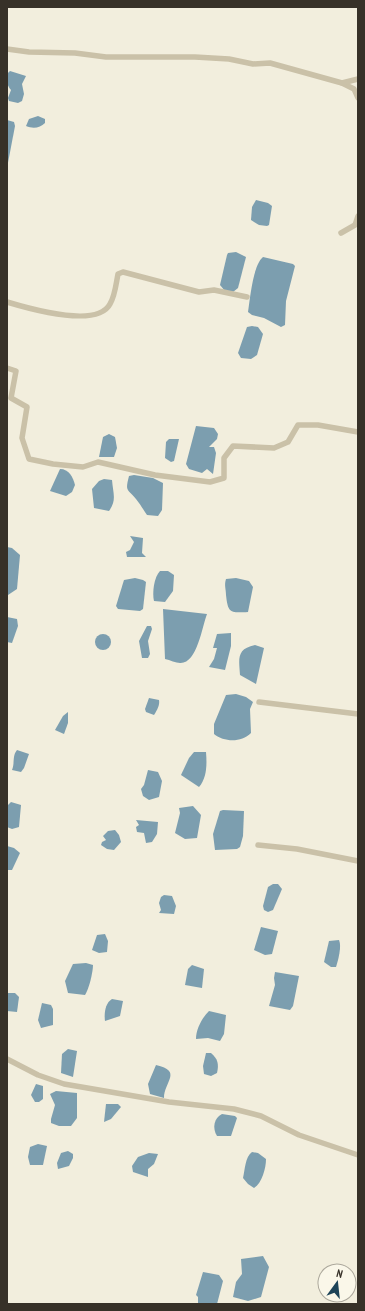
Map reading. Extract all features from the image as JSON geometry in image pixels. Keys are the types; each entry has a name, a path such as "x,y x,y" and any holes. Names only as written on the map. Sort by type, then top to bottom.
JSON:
{"street":[{"path":"7,49 29,52 74,53 106,57 153,56 229,59 253,64 270,64 342,83 354,89 358,98"},
{"path":"342,83 358,80"},
{"path":"341,233 356,226 358,216"},
{"path":"7,302 38,312 86,316 106,310 111,304 118,274 123,272 199,292 214,290 247,297"},
{"path":"7,368 16,371 11,398 27,407 22,438 30,458 53,464 83,467 98,462 155,475 210,482 224,478 224,458 233,446 274,448 288,442 298,425 318,425 358,432"},
{"path":"259,702 358,714"},
{"path":"258,845 297,849 358,861"},
{"path":"7,1059 38,1075 84,1088 169,1102 234,1109 254,1114 298,1135 358,1155"}],"water":[{"path":"10,71 26,76 22,84 24,94 22,101 18,103 9,101 8,98 11,90 7,83 7,75"},
{"path":"38,116 45,119 45,123 36,128 26,126 29,119"},
{"path":"7,120 14,122 15,126 7,168"},
{"path":"256,200 268,203 272,206 269,225 267,226 259,225 251,220 252,207"},
{"path":"236,252 246,257 238,288 233,292 225,291 220,285 227,255 228,253"},
{"path":"263,257 293,264 295,266 286,301 285,325 281,327 248,312 254,274"},
{"path":"247,327 258,327 263,334 257,355 251,359 241,358 238,353"},
{"path":"196,426 214,428 218,434 217,439 209,447 214,447 216,453 213,474 207,469 202,473 189,469 186,464"},
{"path":"109,434 115,437 117,448 114,457 99,457 103,437"},
{"path":"169,439 179,439 174,461 171,462 165,458 166,442"},
{"path":"60,469 66,470 70,474 75,485 72,492 66,496 50,491"},
{"path":"134,475 153,478 163,483 162,510 158,516 147,515 128,489 127,485 129,476"},
{"path":"104,479 112,480 114,500 109,511 94,508 92,489 99,481"},
{"path":"130,536 143,538 142,553 146,557 127,557 126,552 130,550 134,542"},
{"path":"7,547 12,548 20,555 17,589 8,595"},
{"path":"160,571 168,571 174,575 173,591 165,602 154,601 153,598 155,581"},
{"path":"135,578 146,582 143,609 140,611 118,609 116,606 124,580"},
{"path":"236,578 249,581 253,587 248,612 234,612 229,609 225,585 226,579"},
{"path":"163,609 207,614 195,651 191,658 186,662 178,663 165,659"},
{"path":"7,617 17,619 18,626 12,643 7,642"},
{"path":"147,626 151,626 152,629 148,641 150,654 148,658 142,658 139,641"},
{"path":"231,633 231,646 225,670 209,667 214,659 217,648 213,648 217,634"},
{"path":"103,634 109,636 111,642 109,648 103,650 97,648 95,642 97,636"},
{"path":"255,645 264,648 256,684 240,675 239,664 240,656 244,649"},
{"path":"236,694 246,697 253,702 250,709 251,733 238,740 227,740 214,734 214,724 226,695"},
{"path":"149,698 159,700 159,706 154,715 146,712 145,709"},
{"path":"68,712 68,723 64,734 55,730 63,716"},
{"path":"17,750 29,754 21,772 12,770"},
{"path":"194,752 206,752 205,775 199,787 181,775 189,758"},
{"path":"148,770 158,772 162,781 159,797 149,800 143,796 141,789 144,785"},
{"path":"11,802 21,805 19,827 12,829 7,827 7,806"},
{"path":"193,806 201,815 197,838 185,839 175,833 180,813 179,808"},
{"path":"220,811 244,811 243,836 240,847 237,849 215,850 213,834"},
{"path":"136,820 158,822 157,834 152,842 146,843 144,833 137,832 136,827 139,825"},
{"path":"115,830 119,835 121,842 114,850 107,849 101,845 102,842 106,840 103,836 108,831"},
{"path":"7,846 14,848 20,853 12,870 7,870"},
{"path":"273,884 278,884 282,889 273,910 268,912 264,910 263,906 268,887"},
{"path":"164,895 172,896 176,906 174,914 159,913 161,910 159,903 161,897"},
{"path":"261,927 278,931 272,954 265,955 254,950"},
{"path":"105,934 108,941 107,952 99,953 92,950 97,935"},
{"path":"339,940 340,950 337,964 336,967 331,967 324,962 329,941"},
{"path":"86,963 93,965 88,989 85,995 68,993 65,981 73,964"},
{"path":"192,965 204,969 202,988 185,985 188,969"},
{"path":"275,972 299,976 293,1006 290,1010 269,1006 275,985"},
{"path":"7,993 15,993 19,997 17,1012 7,1011"},
{"path":"112,999 123,1001 120,1016 105,1021 106,1006"},
{"path":"42,1003 51,1005 53,1009 53,1025 41,1028 38,1020"},
{"path":"209,1011 226,1015 224,1034 220,1041 208,1038 196,1039 200,1024"},
{"path":"68,1049 77,1051 73,1077 61,1073 62,1054"},
{"path":"206,1053 211,1053 217,1062 217,1073 211,1076 204,1074 203,1066"},
{"path":"156,1065 169,1070 170,1074 164,1098 150,1094 148,1084"},
{"path":"36,1084 43,1086 43,1099 39,1102 35,1102 31,1095"},
{"path":"56,1091 77,1093 77,1118 71,1126 59,1126 51,1123 55,1105 50,1094"},
{"path":"106,1104 118,1104 121,1107 111,1119 104,1122"},
{"path":"222,1114 235,1116 237,1118 231,1136 217,1136 215,1133 214,1127 217,1118"},
{"path":"38,1144 47,1146 43,1165 30,1165 28,1157 30,1147"},
{"path":"68,1151 73,1154 73,1158 69,1166 58,1169 57,1163 61,1153"},
{"path":"252,1152 258,1153 266,1159 263,1175 257,1186 254,1188 243,1178 247,1160"},
{"path":"149,1153 158,1154 154,1164 148,1169 148,1177 133,1172 132,1166 138,1157"},
{"path":"263,1256 269,1267 261,1297 248,1301 233,1297 236,1282 242,1274 241,1259"},
{"path":"203,1272 219,1275 223,1281 217,1304 198,1304 198,1297 196,1295"}]}
